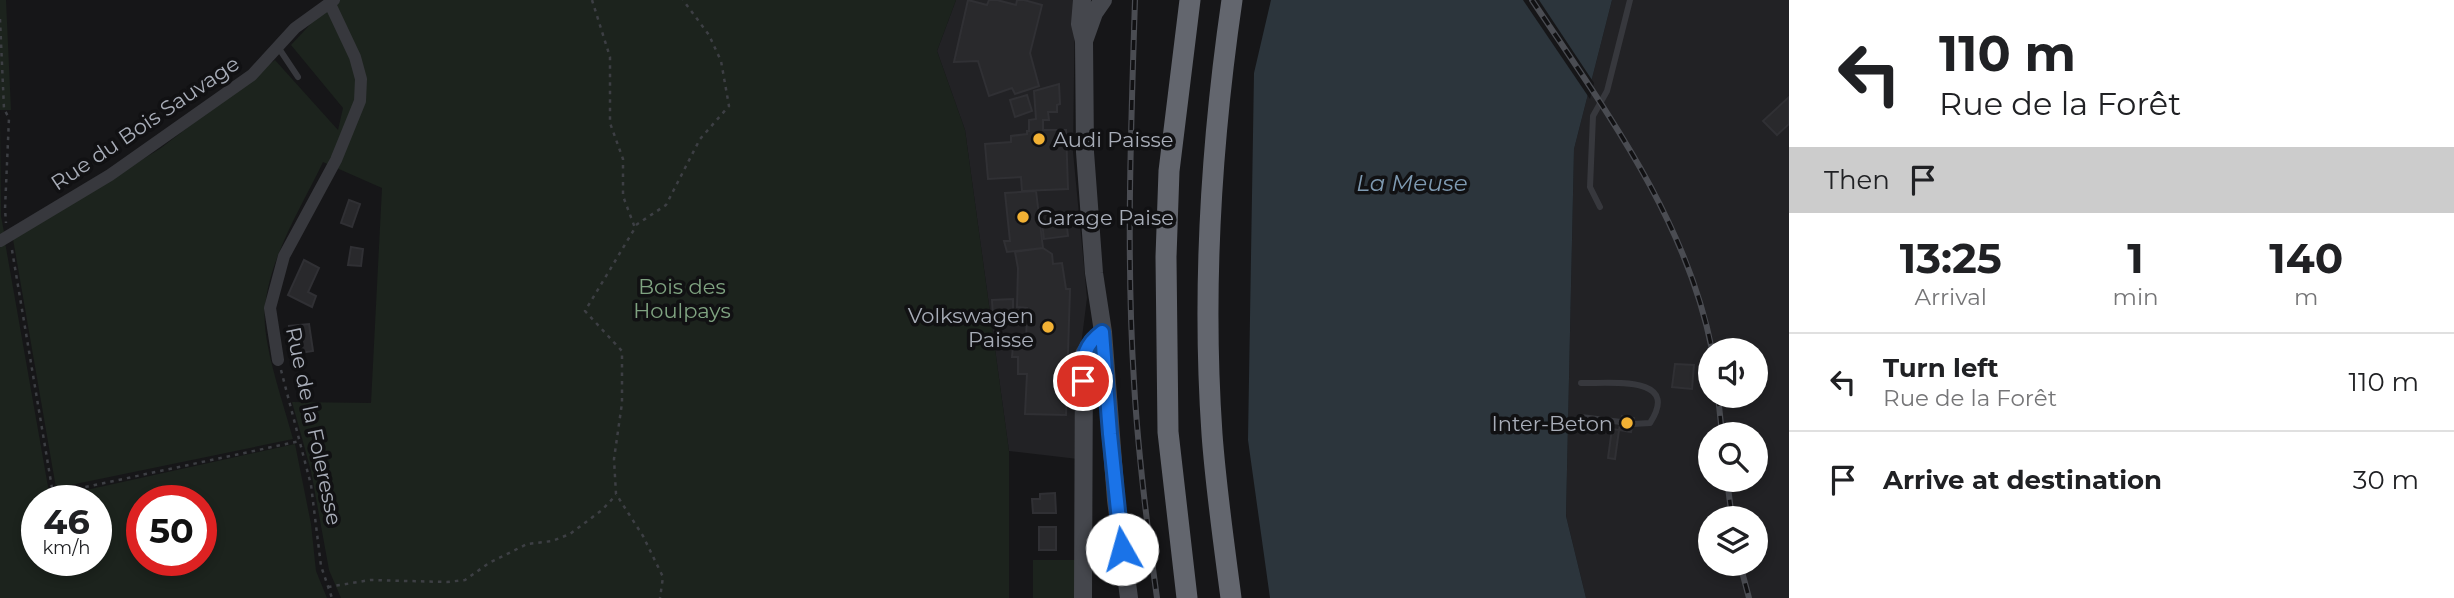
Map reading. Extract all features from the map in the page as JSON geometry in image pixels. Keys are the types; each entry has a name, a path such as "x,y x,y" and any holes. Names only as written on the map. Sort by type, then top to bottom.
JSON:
{"highway":[{"path":"1187,598 1168,432 1166,257 1169,171 1190,0"},
{"path":"1231,598 1212,434 1209,261 1213,161 1232,0"}],"main road":[{"path":"1082,0 1080,24 1084,41 1085,152 1094,273 1102,332 1116,500 1129,598"},
{"path":"1084,41 1094,13 1103,0"},
{"path":"1083,598 1084,354 1102,332"}],"street":[{"name":"Rue du Bois Sauvage","path":"5,237 110,175 252,75 295,28 332,2"},
{"name":"Rue de la Foleresse","path":"278,360 270,308 284,256 336,160 360,101 361,79 355,57 332,2"}],"lane":[{"path":"1600,207 1590,187 1593,116 1607,91 1630,0"},
{"path":"278,47 298,77"},
{"path":"1581,383 1644,384 1653,390 1658,399 1658,411 1650,423 1633,424"},
{"path":"1581,416 1621,422"}],"path":[{"path":"592,0 610,57 610,123 622,159 623,196 635,228 585,311 622,351 622,403 614,458 616,494 643,536 663,578 660,598"},
{"path":"636,225 666,205 700,139 729,106 721,61 709,35 682,0"},
{"path":"0,19 4,109 9,118 5,237 53,494 300,441"},
{"name":"Rue de la Foleresse","path":"278,360 311,485 321,566 332,598"},
{"path":"328,587 370,580 465,580 489,563 527,544 552,541 570,534 603,510 616,494"}],"shaded area":[{"path":"956,0 1075,0 1073,152 1087,298 1080,353 1078,459 1009,451 965,130 937,51"},
{"path":"1612,0 1789,0 1789,598 1586,598 1566,516 1574,149"}],"green space":[{"path":"0,0 6,0 11,110 0,110"},
{"name":"Bois des Houlpays","path":"333,0 956,0 937,51 965,130 1009,451 1009,598 341,598 329,570 311,471 292,402 371,403 382,188 323,162 280,251 273,269 265,307 266,337 293,439 71,485 55,485 13,239 161,148 275,60 338,130 343,108 291,45"},
{"path":"0,110 1,216 4,232 0,235"},
{"path":"5,242 48,485 21,485 21,576 112,576 112,485 109,485 295,444 311,524 316,571 327,598 0,598 0,246"},
{"path":"1033,560 1077,560 1076,598 1033,598"}],"water":[{"name":"La Meuse","path":"1271,0 1612,0 1574,149 1566,516 1586,598 1270,598 1248,440 1254,73"}],"pier":[{"path":"1523,0 1539,0 1594,83 1590,99"}],"building":[{"path":"968,0 987,5 989,0 997,0 1016,5 1017,0 1024,0 1042,5 1030,53 1039,86 1015,94 1012,88 989,96 978,61 954,62"},
{"name":"Audi Paisse","path":"1059,84 1060,104 1057,105 1057,112 1048,112 1049,120 1043,120 1043,130 1066,130 1068,189 1022,191 1021,177 988,179 985,144 1011,142 1011,136 1027,134 1029,120 1036,119 1034,91"},
{"path":"1027,95 1032,111 1015,117 1010,100"},
{"path":"1789,97 1789,124 1777,135 1763,121"},
{"name":"Garage Paise","path":"1036,191 1043,248 1007,252 1004,241 1010,241 1005,193"},
{"path":"349,200 360,204 352,227 341,223"},
{"path":"1066,219 1068,236 1044,239 1042,222"},
{"path":"351,247 363,249 361,266 348,265"},
{"name":"Volkswagen Paisse","path":"1043,248 1052,254 1053,264 1062,263 1066,289 1070,289 1066,415 1025,414 1027,374 1018,374 1018,357 1012,357 1013,346 1026,346 1027,308 1017,307 1018,268 1015,252"},
{"path":"304,260 319,268 308,292 316,296 312,307 288,295"},
{"path":"1013,299 1013,316 993,317 992,300"},
{"path":"309,324 313,351 293,354 289,326"},
{"path":"1675,364 1694,365 1692,389 1672,387"},
{"name":"Inter-Beton","path":"1622,416 1634,418 1631,432 1619,430"},
{"path":"1612,429 1619,430 1615,459 1608,458"},
{"path":"1055,493 1056,513 1033,513 1032,499 1040,499 1040,494"},
{"path":"1039,527 1056,527 1056,550 1039,550"}],"railway":[{"path":"1135,0 1130,287 1140,463 1157,598"},
{"path":"1532,0 1614,124 1663,210 1700,302 1709,338"},
{"path":"1719,408 1721,422"},
{"path":"1729,492 1730,506"},
{"path":"1743,576 1749,598"}],"place":[{"name":"Audi Paisse","path":"1039,139"},
{"name":"Garage Paise","path":"1023,217"},
{"name":"Volkswagen Paisse","path":"1048,327"},
{"name":"Inter-Beton","path":"1627,423"}],"route":[{"path":"1083,381 1084,354 1102,332 1122,549"}]}
